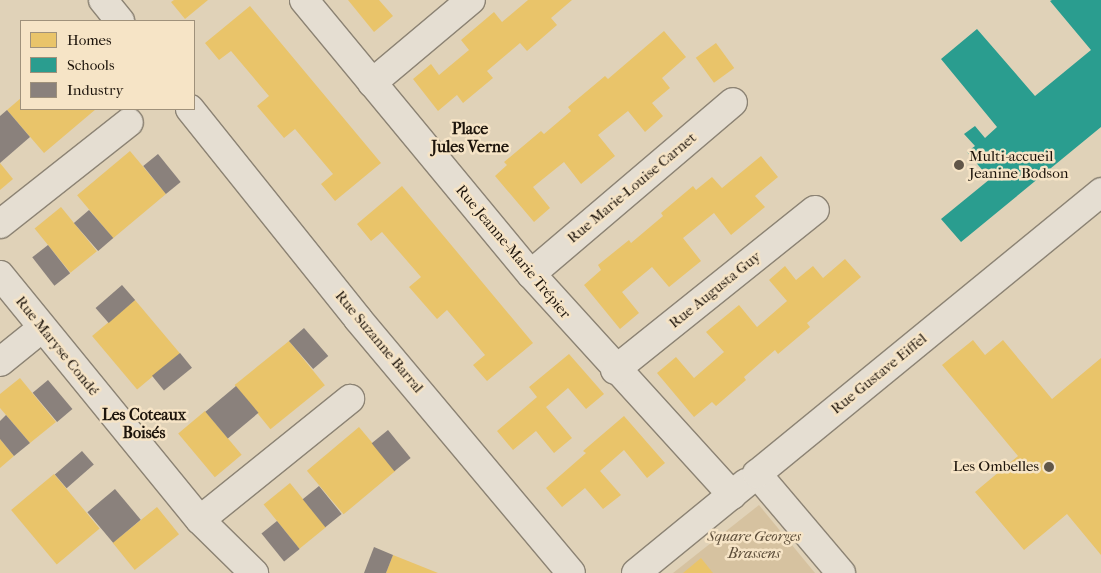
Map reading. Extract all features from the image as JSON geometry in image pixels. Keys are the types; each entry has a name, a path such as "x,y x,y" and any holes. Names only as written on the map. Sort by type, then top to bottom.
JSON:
{"street":[{"path":"103,0 119,20"},
{"name":"Rue Jeanne-Marie Trépier","path":"304,0 531,274 616,370 732,495"},
{"path":"372,82 471,0"},
{"name":"Rue Marie-Louise Carnet","path":"531,274 732,102"},
{"name":"Rue Suzanne Barral","path":"191,110 358,319 571,573"},
{"path":"0,224 129,122"},
{"name":"Rue Gustave Eiffel","path":"757,474 1101,192"},
{"name":"Rue Augusta Guy","path":"616,370 815,210"},
{"name":"Rue Maryse Condé","path":"0,275 200,520 254,573"},
{"path":"0,362 42,328"},
{"path":"200,520 350,399"},
{"path":"636,573 757,474 841,573"}],"green space":[{"name":"Square Georges Brassens","path":"759,505 815,573 673,573"}],"building: Homes":[{"path":"174,0 208,0 185,19 171,2"},
{"path":"348,0 379,0 393,16 374,32"},
{"path":"528,0 572,0 551,18 557,25 527,51 520,43 487,71 493,78 463,103 457,95 438,111 413,79 431,64 439,75 469,50 461,40 494,12 502,22"},
{"path":"250,6 381,163 335,201 321,184 333,174 295,129 284,138 257,106 269,96 231,51 219,60 205,43"},
{"path":"664,31 686,57 662,78 670,88 652,103 663,116 645,132 628,111 598,135 615,156 581,184 564,162 533,187 550,208 534,222 495,176 507,165 504,162 541,131 544,134 571,111 568,107 605,76 608,79"},
{"path":"716,43 734,68 714,83 696,58"},
{"path":"20,99 20,110 95,110 44,153 7,110"},
{"path":"130,151 166,194 113,238 77,195"},
{"path":"761,156 778,177 755,196 765,207 731,235 714,213 683,238 701,261 669,287 652,267 622,292 639,313 620,329 584,285 601,270 598,265 629,240 631,243 663,216 661,213 693,186 696,190 712,177 722,188"},
{"path":"0,163 13,179 0,190"},
{"path":"402,186 533,343 487,381 473,365 485,355 447,310 437,319 409,287 421,277 382,232 371,241 357,224"},
{"path":"61,207 97,251 70,273 35,228"},
{"path":"845,259 861,277 807,323 810,327 778,354 775,350 744,377 746,380 716,406 712,402 694,417 657,373 676,357 694,378 724,352 706,332 739,305 757,327 787,301 769,280 785,266 796,280 813,266 823,278"},
{"path":"135,300 180,354 137,390 92,336"},
{"path":"973,340 985,355 1003,340 1052,399 1101,358 1101,555 1067,514 1024,550 975,492 1018,456 942,365"},
{"path":"289,341 325,385 270,429 235,385"},
{"path":"569,354 604,394 586,409 568,388 546,407 572,438 554,453 536,431 513,450 497,431 537,397 529,387"},
{"path":"20,378 56,422 30,443 0,408 0,394"},
{"path":"205,411 242,455 215,477 178,433"},
{"path":"624,416 665,463 647,478 624,450 600,471 621,495 603,509 585,488 562,507 546,488 586,453 583,451"},
{"path":"359,427 396,471 344,514 307,471"},
{"path":"0,439 14,456 0,468"},
{"path":"54,474 100,528 57,564 11,510"},
{"path":"290,483 326,527 299,549 264,504"},
{"path":"157,507 179,534 135,570 113,543"},
{"path":"393,555 438,573 386,573"},
{"path":"701,558 713,573 683,573"}],"building: Schools":[{"path":"1101,0 1101,127 961,242 941,219 990,179 967,152 975,146 964,134 975,126 985,138 997,127 941,59 977,29 1035,96 1091,50 1050,1"}],"building: Industry":[{"path":"7,110 30,137 0,163 0,116"},
{"path":"158,154 181,182 166,194 143,166"},
{"path":"89,210 113,238 98,251 74,223"},
{"path":"48,245 70,273 54,286 32,257"},
{"path":"122,285 135,300 109,323 96,308"},
{"path":"304,328 328,356 313,369 289,341"},
{"path":"180,353 192,368 164,390 152,376"},
{"path":"48,380 72,409 57,422 33,393"},
{"path":"236,386 258,413 228,439 205,412"},
{"path":"6,415 30,443 14,456 0,439 0,421"},
{"path":"388,430 411,458 394,471 372,443"},
{"path":"82,451 94,465 67,488 55,475"},
{"path":"319,486 342,514 325,527 303,499"},
{"path":"115,489 141,520 113,543 87,512"},
{"path":"277,521 300,549 284,562 261,534"},
{"path":"374,547 393,555 386,573 364,573"}],"place":[{"name":"Multi-accueil Jeanine Bodson","path":"959,165"},
{"name":"Les Ombelles","path":"1049,467"}],"district":[{"name":"Place Jules Verne","path":"470,138"},
{"name":"Les Coteaux Boisés","path":"144,424"}]}
